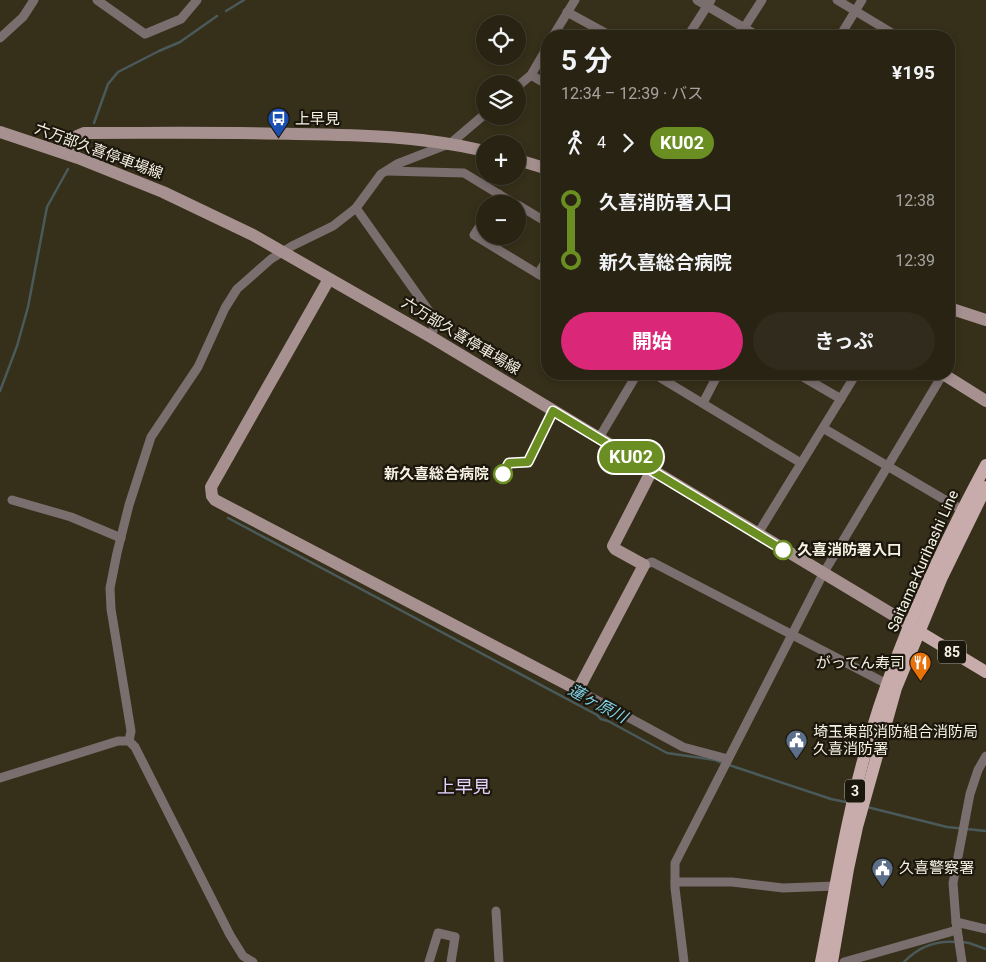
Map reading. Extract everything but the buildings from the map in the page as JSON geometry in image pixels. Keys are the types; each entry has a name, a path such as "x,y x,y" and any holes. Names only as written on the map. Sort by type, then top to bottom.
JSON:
{"main road":[{"name":"Saitama-Kurihashi Line","path":"832,962 848,869 863,805 914,629 962,510 986,465"},
{"name":"Saitama-Kurihashi Line","path":"821,962 854,794 887,684 986,487"},
{"name":"85","path":"914,629 986,672"}],"street":[{"path":"0,38 23,17 34,0"},
{"path":"99,0 145,34 181,19 197,0"},
{"path":"556,30 575,0"},
{"path":"697,0 709,3 748,30"},
{"path":"744,28 762,0"},
{"path":"837,0 887,30"},
{"path":"844,30 862,0"},
{"path":"692,30 709,3"},
{"path":"567,12 600,30"},
{"path":"526,79 531,75 541,58"},
{"path":"531,75 541,81"},
{"path":"128,741 131,732 111,609 110,588 129,505 151,437 198,367 225,308 237,289 271,259 292,246 333,226 356,208 381,174 397,164 451,143 476,122"},
{"name":"六万部久喜停車場線","path":"0,132 64,153 139,182 196,207 283,252 431,337 914,629"},
{"path":"64,153 77,136 84,133 238,132 357,134 451,143 476,149"},
{"path":"526,163 541,168"},
{"path":"387,171 464,173 499,194"},
{"path":"356,208 434,318 436,324 431,337"},
{"path":"526,210 541,219"},
{"path":"490,245 541,276"},
{"path":"538,274 541,269"},
{"path":"329,278 211,487 212,496 215,500 683,747 728,759"},
{"path":"955,310 986,320"},
{"path":"599,438 633,380"},
{"path":"664,380 802,463"},
{"path":"703,404 715,380"},
{"path":"808,380 841,399"},
{"path":"757,535 852,380"},
{"path":"684,962 675,882 675,863 823,574 939,380"},
{"path":"953,380 986,401"},
{"path":"824,428 962,510"},
{"path":"644,565 615,549 613,546 652,470"},
{"path":"12,500 71,517 121,538"},
{"path":"578,690 644,565 652,562 887,684"},
{"path":"0,778 118,741 128,741 135,747 230,935 242,956 253,962"},
{"path":"962,962 956,926 953,883 970,794 978,770 986,756"},
{"path":"675,882 732,882 783,888 835,886"},
{"path":"496,911 499,962"},
{"path":"844,962 956,926 986,929"},
{"path":"429,962 438,933 455,937 451,962"}],"waterway":[{"path":"226,11 244,0"},
{"path":"94,123 108,84 118,72 180,42 217,16"},
{"path":"0,391 17,346 28,307 47,207 68,169"},
{"name":"蓮ヶ原川","path":"228,518 667,753 715,760 723,763"},
{"name":"蓮ヶ原川","path":"729,765 831,799 850,803"},
{"name":"蓮ヶ原川","path":"867,807 947,827 986,831"},
{"path":"904,962 915,952 935,943 957,942"},
{"path":"962,942 986,949"}],"bus line":[{"name":"KU02","path":"503,474 509,463 528,462 553,411 783,550"}],"place":[{"name":"上早見","path":"279,138"},
{"name":"新久喜総合病院","path":"503,474"},
{"name":"久喜消防署入口","path":"783,550"},
{"name":"がってん寿司","path":"921,682"},
{"name":"埼玉東部消防組合消防局 久喜消防署","path":"797,760"},
{"name":"久喜警察署","path":"883,887"}],"district":[{"name":"上早見","path":"464,787"}]}
